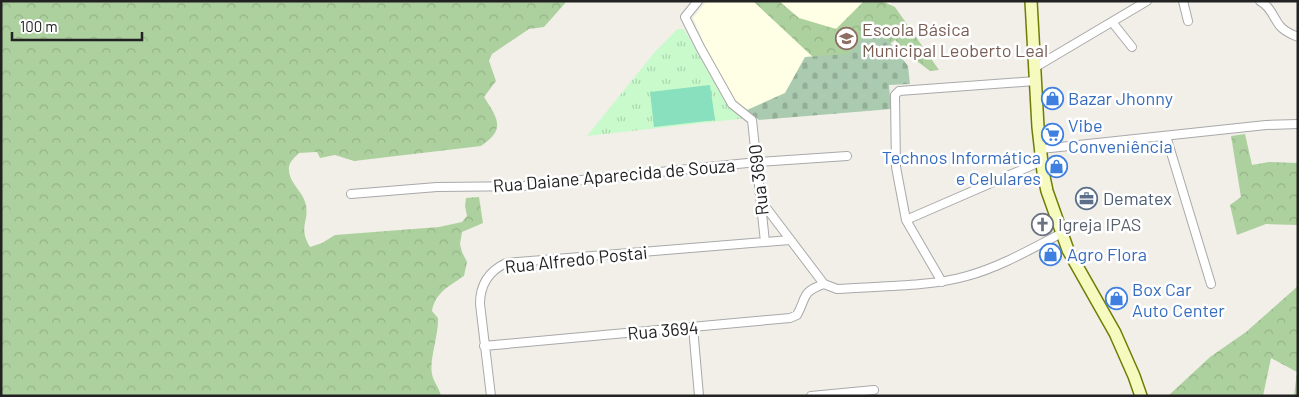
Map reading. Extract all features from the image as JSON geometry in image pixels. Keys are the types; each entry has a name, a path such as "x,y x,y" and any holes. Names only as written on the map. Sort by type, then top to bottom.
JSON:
{"street":[{"name":"Rua 3690","path":"698,1 685,18 732,104 751,118 765,242"},
{"path":"1031,1 1035,81 1042,162 1047,191 1074,262 1115,334 1141,396"},
{"path":"1034,68 1147,1"},
{"path":"1183,1 1188,21"},
{"path":"1260,1 1268,6 1280,26 1287,33 1298,37"},
{"path":"1112,22 1132,47"},
{"path":"942,282 906,220 896,168 896,92 1035,81"},
{"path":"1041,149 1266,125 1298,124"},
{"path":"1166,136 1211,284"},
{"name":"Rua Daiane Aparecida de Souza","path":"351,194 438,187 523,186 757,162 847,156"},
{"path":"906,220 1042,162"},
{"path":"760,199 824,284 836,289 942,282 992,268 1062,234"},
{"name":"Rua Alfredo Postai","path":"491,396 484,346 480,294 483,284 497,267 506,263 790,240"},
{"name":"Rua 3694","path":"484,346 790,318 797,315 804,298 811,289 824,284"},
{"path":"693,327 699,396"},
{"path":"811,396 874,390"}],"shaded area":[{"path":"707,1 893,1 848,54 805,57 785,93 747,110 734,101 705,46 693,18"}],"green space":[{"path":"1,1 567,1 544,27 529,29 492,54 489,61 496,81 484,97 496,118 497,129 489,140 481,146 354,161 335,155 320,158 317,152 299,153 289,165 291,179 302,195 306,205 304,230 310,247 322,243 335,235 439,227 462,222 467,216 466,198 479,197 483,223 462,232 460,244 467,262 464,276 439,295 432,311 438,318 431,368 441,396 1,396"},
{"path":"753,1 779,1 799,18 836,29 864,1 882,1 895,7 939,70 930,71 910,56 895,40 872,57 815,59"},
{"path":"875,23 908,66 910,84 889,85 891,109 759,120 747,110 785,93 805,57 848,54"},
{"path":"677,29 684,29 718,89 731,107 747,118 587,136 654,53"},
{"path":"710,85 715,120 654,127 650,92"},
{"path":"1245,134 1252,165 1269,162 1298,163 1298,225 1266,224 1237,235 1230,205 1241,197 1231,136"},
{"path":"1298,286 1298,396 1294,396 1297,372 1271,358 1263,396 1168,396 1210,357 1246,332"}],"place":[{"name":"Escola Básica Municipal Leoberto Leal","path":"846,39"},
{"name":"Bazar Jhonny","path":"1052,98"},
{"name":"Vibe Conveniência","path":"1052,135"},
{"name":"Technos Informática e Celulares","path":"1057,167"},
{"name":"Dematex","path":"1087,198"},
{"name":"Igreja IPAS","path":"1042,224"},
{"name":"Agro Flora","path":"1051,254"},
{"name":"Box Car Auto Center","path":"1116,299"}]}
